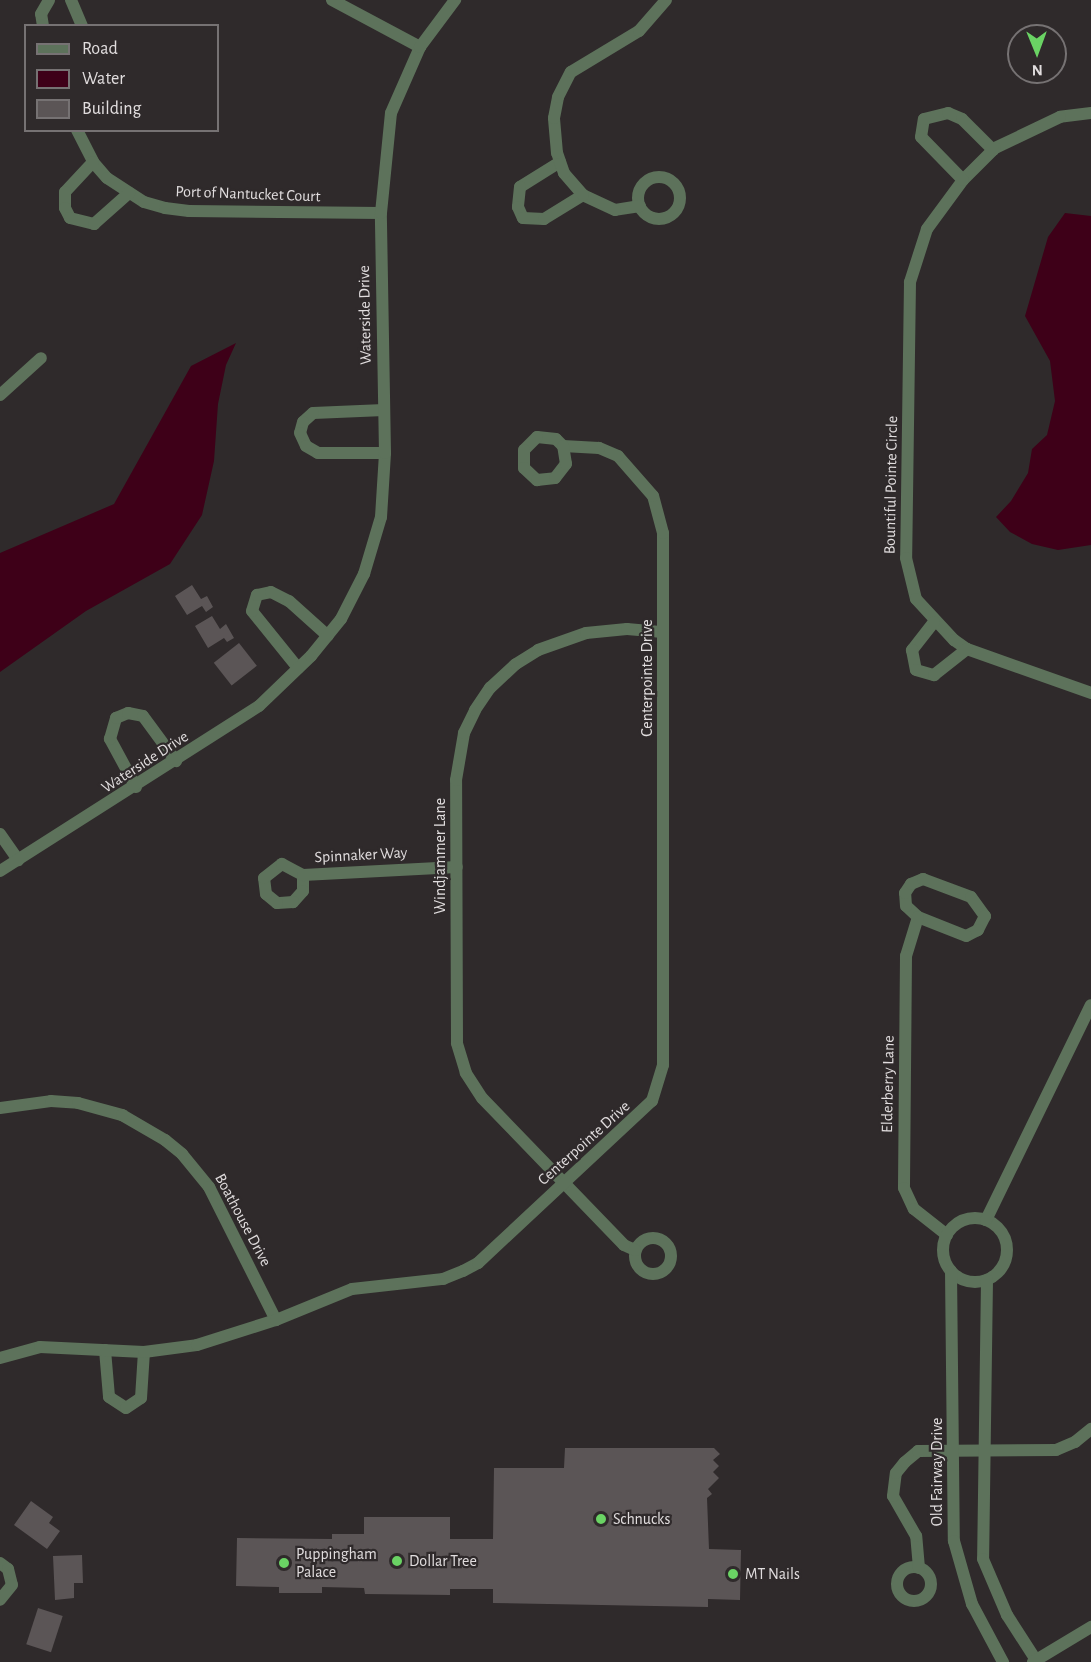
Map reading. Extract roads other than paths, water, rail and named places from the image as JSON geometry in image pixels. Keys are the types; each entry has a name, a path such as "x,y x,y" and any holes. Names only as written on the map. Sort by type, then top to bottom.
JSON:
{"street":[{"path":"43,24 41,14 49,0"},
{"path":"71,0 81,24"},
{"path":"332,0 420,48"},
{"name":"Waterside Drive","path":"0,871 136,787 259,706 328,636 364,574 381,517 385,453 381,213 391,113 420,48 455,0"},
{"path":"640,206 615,210 583,195 564,174 560,162 554,118 563,83 583,62 639,31 666,0"},
{"path":"963,180 921,137 924,119 948,113 962,119 993,150"},
{"name":"Bountiful Pointe Circle","path":"1091,113 1048,122 993,150 963,180 927,229 910,282 906,558 916,599 934,622 967,649 1091,693"},
{"name":"Port of Nantucket Court","path":"78,132 93,162 129,193 144,202 189,211 381,213"},
{"path":"93,162 65,192 65,208 70,218 85,225 94,224 129,193"},
{"path":"560,162 520,187 518,207 523,218 544,219 583,195"},
{"path":"0,395 41,358"},
{"path":"384,410 313,413 303,422 300,433 306,446 318,453 385,453"},
{"name":"Centerpointe Drive","path":"0,1358 39,1347 144,1352 197,1345 276,1320 352,1289 443,1279 463,1271 478,1263 641,1114 656,1093 663,1065 663,533 653,496 618,456 599,448 563,446"},
{"path":"298,668 252,611 257,596 271,592 289,602 328,636"},
{"path":"934,622 912,650 916,670 934,675 967,649"},
{"name":"Windjammer Lane","path":"635,1250 624,1245 482,1098 466,1072 457,1043 459,753 475,710 489,688 516,664 560,641 604,629 663,632"},
{"path":"136,787 110,738 116,718 128,712 143,716 176,761"},
{"path":"0,834 18,860"},
{"name":"Spinnaker Way","path":"303,874 457,867"},
{"path":"923,879 971,897 984,916 978,930 966,936 918,917 906,906 905,893 911,884 923,879"},
{"name":"Elderberry Lane","path":"918,917 906,956 903,1174 914,1209 947,1235"},
{"path":"986,1220 1091,1005"},
{"name":"Boathouse Drive","path":"0,1108 51,1101 78,1103 122,1115 165,1140 190,1162 209,1187 276,1320"},
{"path":"947,1235 964,1220 986,1220 1001,1231 1008,1252 1001,1269 987,1280 965,1281 951,1271"},
{"name":"Old Fairway Drive","path":"947,1235 943,1251 951,1271 957,1559 972,1604 1003,1662"},
{"path":"987,1280 982,1453 983,1559 1007,1615 1035,1661 1091,1627"},
{"path":"105,1350 109,1397 126,1408 141,1398 144,1352"},
{"path":"919,1568 916,1536 893,1496 896,1473 918,1452 982,1453 1056,1450 1075,1442 1091,1429"},
{"path":"0,1563 8,1569 12,1585 0,1600"}],"water":[{"path":"1065,213 1091,216 1091,545 1058,550 1032,544 1010,532 996,517 1011,501 1028,473 1032,449 1047,435 1055,401 1050,361 1025,316 1048,237"},
{"path":"236,343 226,365 218,404 214,461 202,515 170,564 86,611 0,672 0,553 114,504 191,366"}],"place":[{"name":"Schnucks","path":"601,1519"},
{"name":"Dollar Tree","path":"397,1561"},
{"name":"Puppingham Palace","path":"284,1563"},
{"name":"MT Nails","path":"733,1574"}]}
